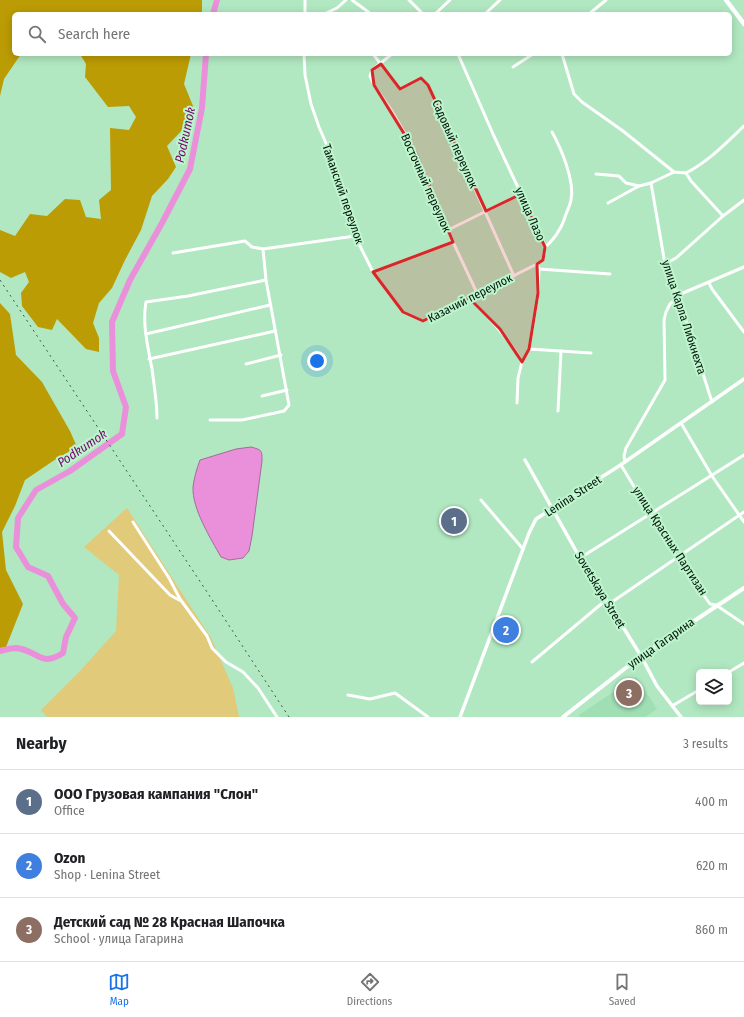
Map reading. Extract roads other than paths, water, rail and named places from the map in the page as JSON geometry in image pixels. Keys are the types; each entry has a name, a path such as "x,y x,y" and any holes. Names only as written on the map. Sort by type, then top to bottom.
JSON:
{"main road":[{"path":"726,0 744,24"},
{"name":"улица Гагарина","path":"563,717 641,656 716,605 744,588"}],"street":[{"path":"305,0 306,12"},
{"path":"328,12 337,8 346,0"},
{"path":"352,0 368,12"},
{"path":"409,0 421,12"},
{"path":"437,12 450,0"},
{"path":"487,12 500,0"},
{"path":"597,0 601,4"},
{"path":"591,12 606,0"},
{"name":"Таманский переулок","path":"304,56 304,75 311,104 332,157 355,236 373,272"},
{"name":"Садовый переулок","path":"375,56 400,89 421,78 428,85 514,276"},
{"path":"381,64 390,56"},
{"name":"улица Лазо","path":"459,56 545,247 543,260 537,264"},
{"path":"513,67 530,56"},
{"path":"563,56 574,94 582,102 623,131 674,172"},
{"name":"Восточный переулок","path":"381,64 372,70 370,76 416,153 453,242 477,293"},
{"path":"608,203 639,186 651,183 674,172 686,173 698,167 744,126"},
{"path":"545,247 550,243 562,227 572,198 568,169 561,149 552,132"},
{"path":"686,173 691,181 724,216"},
{"path":"596,174 619,176 626,183 639,186"},
{"name":"улица Карла Либкнехта","path":"651,183 665,264 678,297 712,402"},
{"path":"448,230 521,194"},
{"path":"665,264 676,258 744,200"},
{"path":"173,254 245,241 252,247 263,249 355,236"},
{"path":"373,272 453,242"},
{"path":"210,420 242,420 284,411 289,405 270,305 263,249"},
{"path":"517,403 518,378 522,362 529,349 538,293 539,269 537,264"},
{"name":"Казачий переулок","path":"373,272 403,312 423,321 537,264"},
{"path":"623,463 626,448 665,380 664,320 670,304 683,293 744,267"},
{"path":"539,269 610,274"},
{"path":"157,418 152,370 146,334 146,302 188,296 266,280"},
{"path":"709,283 744,332"},
{"path":"469,298 500,329 513,346 522,362"},
{"path":"146,334 270,305"},
{"path":"149,359 275,331"},
{"path":"529,349 590,353"},
{"path":"558,411 561,351"},
{"path":"246,364 280,355"},
{"name":"Lenina Street","path":"460,717 523,549 536,519 623,463 744,379"},
{"path":"262,396 287,390"},
{"path":"681,423 712,476 744,522"},
{"path":"580,558 744,455"},
{"name":"Sovetskaya Street","path":"525,460 580,558 641,656 657,686 681,717"},
{"name":"улица Красных Партизан","path":"623,463 677,558 710,604 716,605 744,624"},
{"path":"481,500 523,549"},
{"path":"532,662 608,602 677,558 744,512"},
{"path":"133,522 169,578 181,601 204,632 212,648 226,662 242,672 258,688 277,717"},
{"path":"109,531 170,595 181,601"},
{"path":"732,670 744,663"},
{"path":"672,706 696,692"},
{"path":"348,695 370,699 395,693 428,717"}],"waterway":[{"name":"Podkumok","path":"214,12 217,0"},
{"name":"Podkumok","path":"0,651 16,648 23,649 44,659 49,659 63,653 66,637 75,618 63,604 48,576 28,567 16,547 18,518 36,490 70,471 122,434 126,407 113,371 112,322 130,280 190,169 202,108 206,56"}],"railway":[{"path":"0,280 289,717"}],"place":[{"name":"ООО Грузовая кампания \"Слон\"","path":"454,521"},
{"name":"Ozon","path":"506,630"},
{"name":"Детский сад № 28 Красная Шапочка","path":"629,693"}]}
